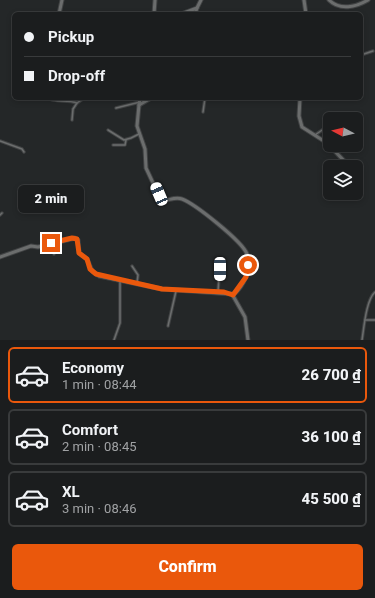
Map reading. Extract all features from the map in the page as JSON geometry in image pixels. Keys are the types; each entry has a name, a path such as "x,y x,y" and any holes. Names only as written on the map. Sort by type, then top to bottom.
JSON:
{"street":[{"path":"60,12 62,0"},
{"path":"154,12 155,0"},
{"path":"196,12 201,0"},
{"path":"304,0 306,12"},
{"path":"329,0 338,6 345,7 361,4 368,0"},
{"path":"186,12 197,8"},
{"path":"300,100 300,123 302,127 338,152 344,160"},
{"path":"140,101 137,126 145,149 147,173 153,180 161,200 180,198 190,202 230,235 247,253 248,272 241,285 233,295"},
{"path":"0,257 31,246 38,246 72,238 77,239 79,253 87,259 92,272 99,276 137,285 176,291 218,292 233,295"},
{"path":"233,295 245,317 248,340"}],"lane":[{"path":"363,54 373,51"},
{"path":"51,100 77,103"},
{"path":"72,120 73,109 81,100"},
{"path":"202,112 205,100"},
{"path":"116,108 140,101"},
{"path":"315,135 323,129"},
{"path":"108,130 126,140"},
{"path":"113,145 125,145 126,140 139,134"},
{"path":"0,141 22,149 24,152"},
{"path":"54,254 56,242"},
{"path":"218,292 220,262"},
{"path":"132,266 138,275 137,285"},
{"path":"114,340 120,323 120,280"},
{"path":"168,326 176,291"},
{"path":"362,340 365,320 372,294 375,292"},
{"path":"365,320 375,320"}],"route":[{"path":"51,243 75,238 78,240 79,253 87,259 92,272 137,285 177,291 224,292 233,295 246,277 248,265"}]}
